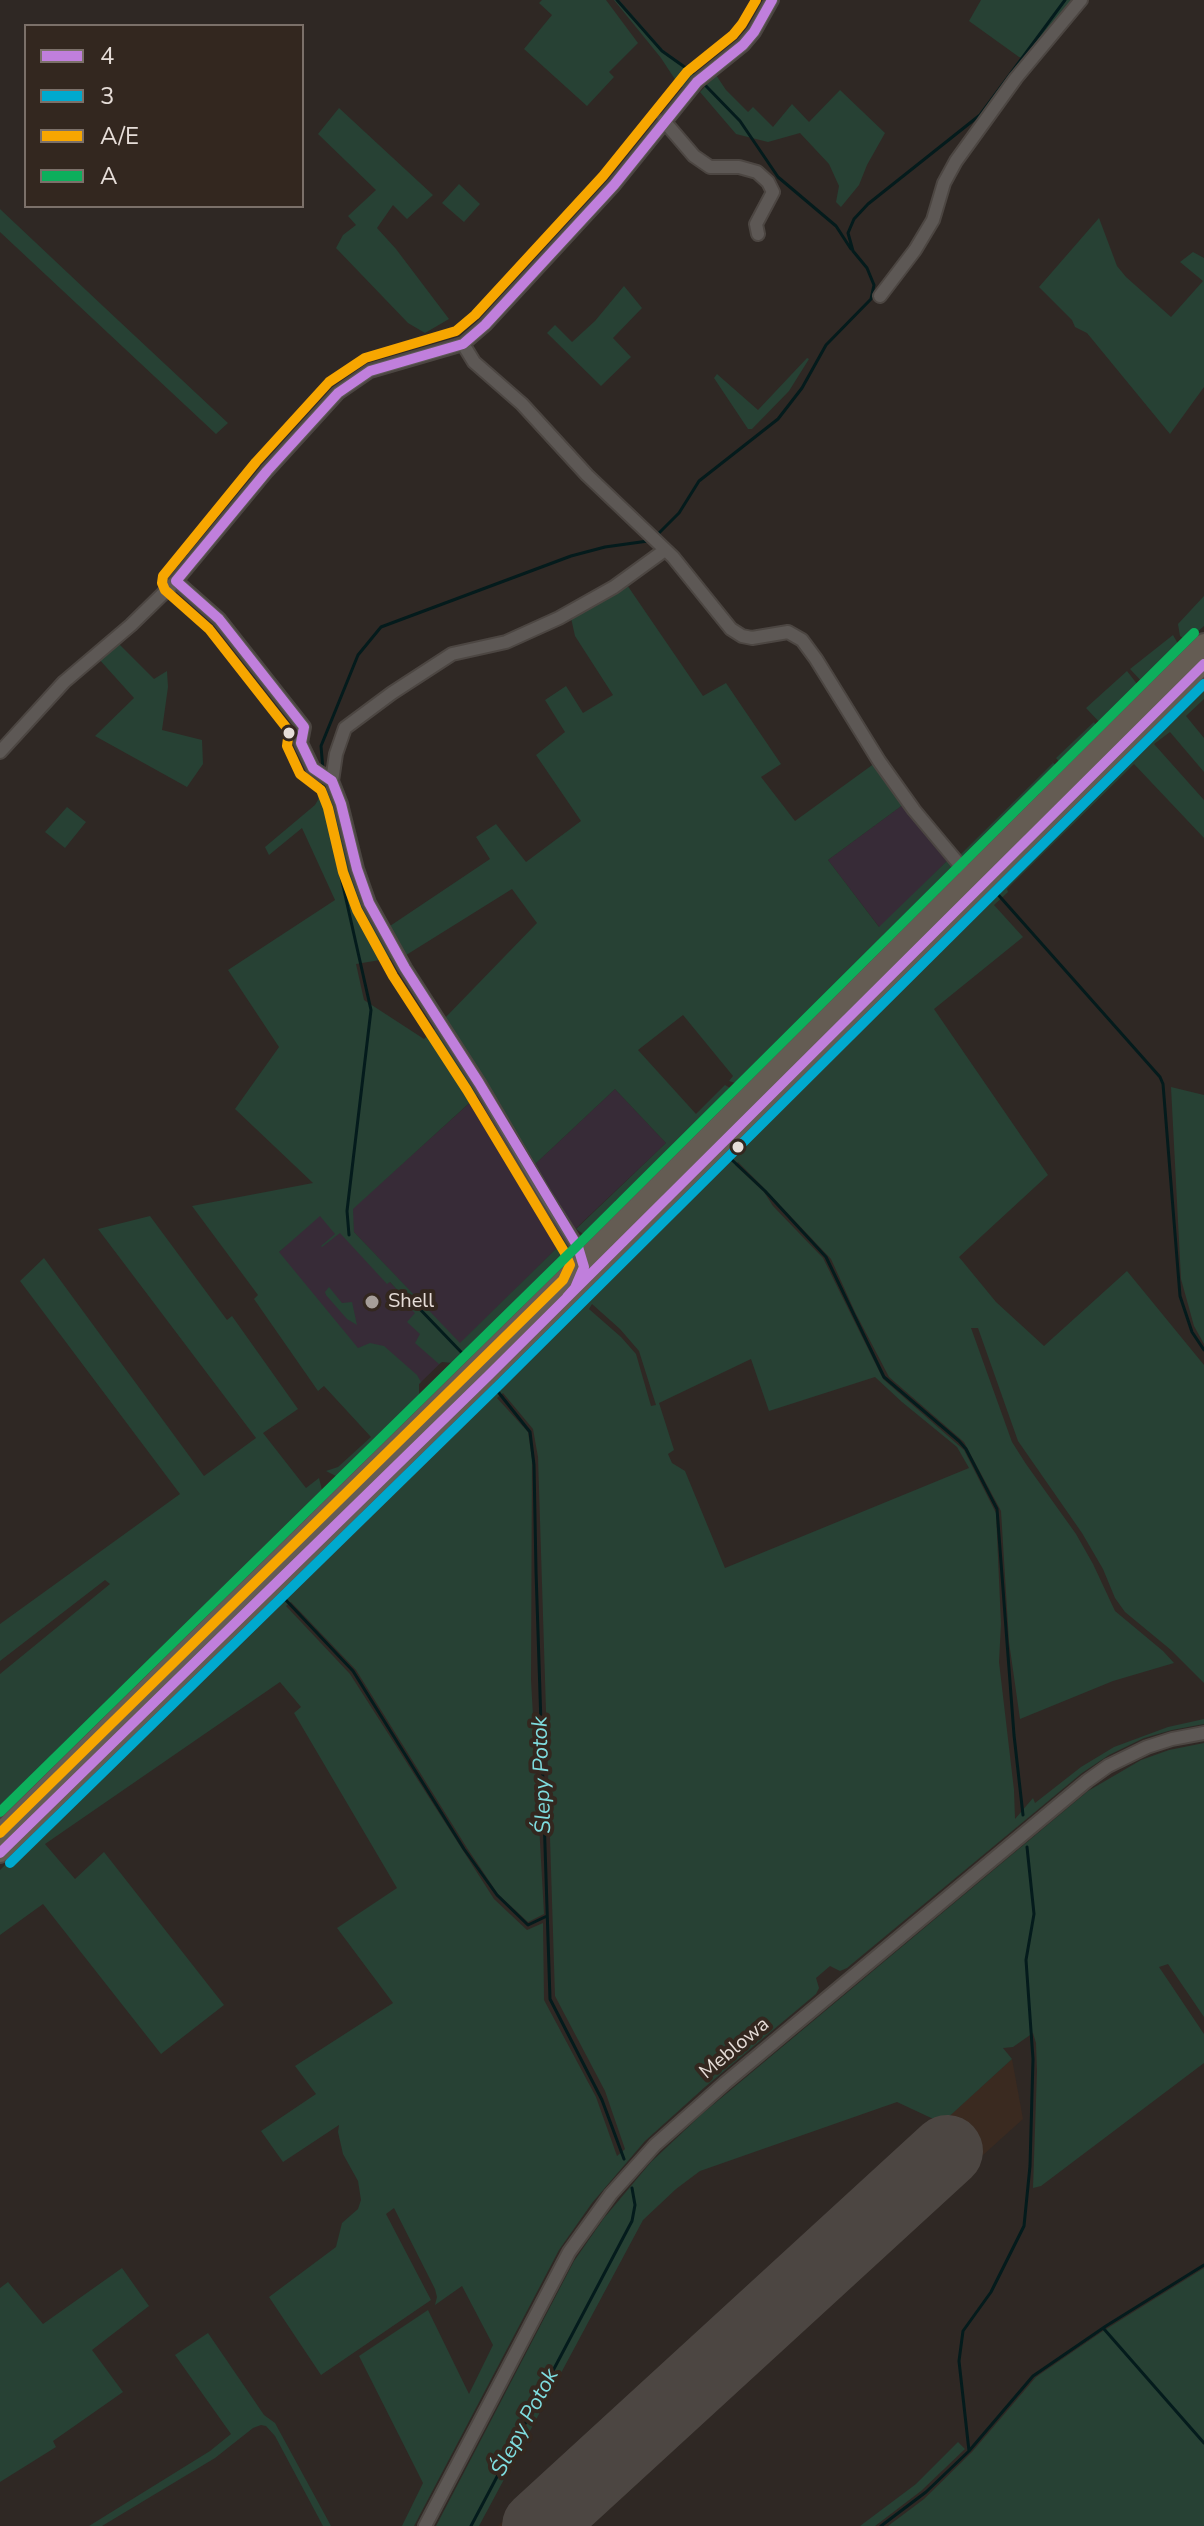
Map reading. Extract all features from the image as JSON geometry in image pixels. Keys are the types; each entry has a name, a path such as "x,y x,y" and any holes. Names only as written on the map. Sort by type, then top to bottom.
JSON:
{"main road":[{"path":"0,1832 1204,643"},
{"path":"0,1853 1204,664"}],"street":[{"path":"0,752 64,682 131,625 176,581 267,471 338,393 370,371 463,344 531,278 614,185 697,82 743,45 772,0"},
{"path":"880,296 933,220 944,183 956,161 1016,78 1081,0"},
{"path":"664,121 694,156 710,167 739,167 757,172 768,182 773,192 756,224 758,234"},
{"path":"463,344 474,362 522,404 587,475 684,569 735,633 752,638 788,632 802,640 886,771 969,876"},
{"path":"327,777 345,728 392,693 452,654 506,642 559,618 614,587 661,547"},
{"path":"176,581 219,619 304,727 301,743 313,768 327,777 341,804 369,903 405,968 479,1083 542,1192 583,1253 582,1273 575,1288"},
{"path":"583,1253 597,1257 617,1247"},
{"name":"Meblowa","path":"425,2526 569,2252 611,2194 647,2153 725,2083 1072,1792 1131,1754 1172,1739 1204,1733"}],"shaded area":[{"path":"904,804 947,861 880,928 828,860"},
{"path":"615,1089 666,1143 572,1232 532,1167"},
{"path":"473,1100 478,1107 483,1105 499,1133 502,1131 566,1239 460,1344 354,1232 352,1209"},
{"path":"322,1210 454,1350 419,1384 360,1354 277,1254"},
{"path":"1012,2059 1023,2119 572,2526 498,2526"}],"green space":[{"path":"542,0 606,0 638,43 609,72 614,77 587,106 524,49 552,15 539,3"},
{"path":"614,0 619,0 663,50 697,75 685,87 680,87"},
{"path":"981,0 1076,0 1026,59 969,21"},
{"path":"716,75 748,112 753,107 773,127 792,104 809,122 840,90 885,133 859,185 841,207 836,202 839,186 829,164 800,133 768,142 736,134 700,92"},
{"path":"339,108 433,195 407,219 393,205 377,228 449,319 425,333 408,323 336,248 343,235 356,225 348,216 376,190 318,134"},
{"path":"459,184 480,204 464,222 442,203"},
{"path":"0,209 228,423 216,434 0,232"},
{"path":"1099,218 1117,266 1171,317 1203,281 1180,262 1193,252 1204,258 1204,387 1170,434 1087,333 1075,327 1072,320 1039,287"},
{"path":"624,286 642,308 613,338 631,357 601,386 547,333 555,325 572,342 595,321"},
{"path":"807,358 789,391 752,429 748,429 714,378 717,374 758,410"},
{"path":"625,582 703,696 726,683 781,764 761,777 795,821 875,763 904,804 828,860 879,927 947,861 941,853 943,851 958,869 741,1085 729,1081 733,1076 683,1015 638,1050 696,1114 725,1085 735,1091 653,1172 615,1201 618,1204 586,1236 576,1229 666,1143 615,1089 532,1167 443,1020 537,923 512,889 403,957 387,928 490,859 476,837 496,824 526,862 581,821 536,755 565,732 545,700 566,686 583,713 613,695 575,636 571,618"},
{"path":"1204,596 1204,626 1187,641 1180,636 1178,624"},
{"path":"1173,635 1181,649 1145,685 1130,669"},
{"path":"116,641 154,679 167,671 162,730 202,740 203,764 187,787 95,736 134,698 98,658"},
{"path":"1127,671 1141,689 1102,725 1086,708"},
{"path":"1204,680 1204,699 1186,716 1204,738 1204,772 1170,732 1154,744 1204,800 1204,838 1134,764 994,905 1023,937 934,1009 1048,1175 959,1257 996,1302 1044,1346 1127,1271 1204,1365 1204,1683 1171,1650 1125,1612 1115,1598 1103,1569 1082,1533 1018,1441 978,1328 971,1328 1012,1442 1076,1534 1115,1611 1174,1663 1113,1681 1020,1719 1009,1642 1001,1511 964,1442 889,1377 831,1259 738,1162 735,1165 764,1192 773,1206 823,1258 883,1379 964,1450 996,1513 1001,1624 999,1662 1015,1819 1033,1798 1035,1803 1081,1767 1114,1747 1168,1727 1204,1719 1204,1724 1144,1738 1109,1755 1082,1773 847,1968 840,1971 830,1966 816,1978 819,1988 816,1994 645,2141 592,2203 559,2250 414,2526 402,2526 423,2483 359,2356 428,2310 469,2394 493,2345 462,2286 435,2305 435,2289 394,2208 386,2214 431,2300 321,2375 269,2297 336,2247 342,2223 358,2209 361,2200 358,2181 343,2154 339,2125 283,2162 261,2131 316,2094 295,2066 393,2003 337,1928 397,1888 294,1713 301,1707 280,1682 45,1844 75,1879 104,1852 224,2005 161,2054 43,1904 0,1935 0,1870 223,1649 231,1646 231,1641 703,1175 738,1146 749,1130 801,1078 807,1077 807,1073 1084,798 1087,799 1088,794","holes":["592,1304 639,1351 656,1405 651,1406 636,1354 589,1309","751,1359 769,1411 875,1377 957,1447 969,1468 725,1568 685,1471 672,1463 668,1454 674,1450 659,1403","503,1393 533,1429 538,1457 555,1996 605,2091 625,2149 617,2156 596,2097 544,2000 543,1923 527,1930 494,1899 350,1674 286,1606 291,1602 356,1670 498,1894 528,1922 544,1914 531,1680 532,1459 528,1432 497,1398"]},
{"path":"1094,722 1099,730 1062,765 1056,758"},
{"path":"1050,760 1058,767 1059,771 963,863 957,858 1053,763"},
{"path":"319,783 332,795 363,899 392,958 356,964 364,1000 424,1039 437,1027 478,1092 353,1209 354,1232 460,1343 566,1239 571,1250 460,1359 439,1364 415,1343 420,1334 407,1322 415,1313 390,1282 387,1284 340,1233 321,1246 335,1234 320,1216 279,1252 358,1348 370,1343 384,1346 421,1382 419,1401 338,1477 326,1471 338,1467 371,1437 324,1386 318,1391 254,1299 258,1295 192,1206 313,1183 235,1109 279,1047 228,970 335,900 302,828 269,855 265,847 315,805"},
{"path":"67,807 86,822 65,848 45,832"},
{"path":"1171,1087 1204,1095 1204,1344 1194,1326 1181,1279"},
{"path":"150,1216 227,1320 232,1316 298,1409 263,1433 306,1488 319,1478 323,1494 0,1817 0,1674 110,1584 105,1580 0,1661 0,1624 180,1494 20,1281 44,1258 204,1476 256,1438 98,1229"},
{"path":"329,1287 342,1303 352,1302 357,1325 347,1319 326,1295"},
{"path":"1204,1743 1204,2017 1168,1964 1159,1967 1204,2034 1204,2063 1041,2186 1033,2188 1037,2071 1033,2033 1013,2047 1003,2048 1012,2059 942,2123 897,2102 700,2171 643,2220 479,2526 436,2526 574,2261 604,2218 651,2162 702,2114 1088,1791 1141,1760"},
{"path":"122,2268 149,2306 92,2350 123,2392 53,2441 56,2447 0,2482 0,2288 8,2282 43,2324"},
{"path":"1204,2268 1204,2526 888,2526 924,2499 972,2452 1036,2377"},
{"path":"208,2333 264,2415 275,2423 331,2526 323,2526 275,2436 261,2425 215,2458 102,2526 89,2526 210,2451 231,2434 175,2355"},
{"path":"958,2442 965,2449 921,2491 875,2526 860,2526 916,2484"}],"waterway":[{"path":"617,0 662,51 693,73"},
{"path":"655,537 679,513 699,481 778,419 802,388 826,345 871,299 874,285 867,268 853,251 848,233 854,219 868,204 980,115 1065,0"},
{"path":"706,86 740,121 778,177 836,226 851,249"},
{"path":"323,770 321,746 358,655 381,627 571,556 648,541"},
{"path":"323,781 371,1010 347,1211 349,1235"},
{"path":"994,890 1160,1077 1180,1296 1192,1332 1204,1350"},
{"path":"731,1159 826,1257 884,1377 966,1449 997,1509 1023,1815"},
{"path":"415,1304 464,1355"},
{"name":"Ślepy Potok","path":"495,1388 530,1432 534,1465 550,1999 602,2100 624,2159"},
{"path":"283,1597 353,1671 464,1849 497,1895 528,1925 547,1916"},
{"path":"969,2451 959,2361 963,2331 991,2292 1024,2226 1030,2166 1033,2059 1026,1960 1034,1914 1027,1847"},
{"name":"Ślepy Potok","path":"471,2526 632,2221 635,2205 632,2188"},
{"path":"881,2526 926,2492 969,2451 1033,2376 1204,2265"},
{"path":"1104,2329 1204,2443"}],"runway":[{"path":"538,2526 947,2151"}],"transit line":[{"name":"A/E","path":"0,1833 563,1280 570,1265 467,1090 393,976 357,910 343,872 328,808 321,790 300,774 287,746 289,731 209,629 165,590 163,576 256,462 329,382 365,358 456,331 475,315 603,176 687,72 733,35 756,0"},
{"name":"4","path":"176,581 267,471 338,393 370,371 463,344 485,325 614,185 697,82 743,45 772,0"},
{"name":"4","path":"176,581 219,619 304,727 301,743 313,768 332,781 369,903 405,968 578,1247 584,1267 575,1288 567,1297"},
{"name":"A","path":"0,1812 573,1250 1194,633"},
{"name":"4","path":"0,1853 487,1377 1204,664"},
{"name":"3","path":"10,1863 497,1387 1204,684"}],"place":[{"name":"Shell","path":"372,1302"}]}
